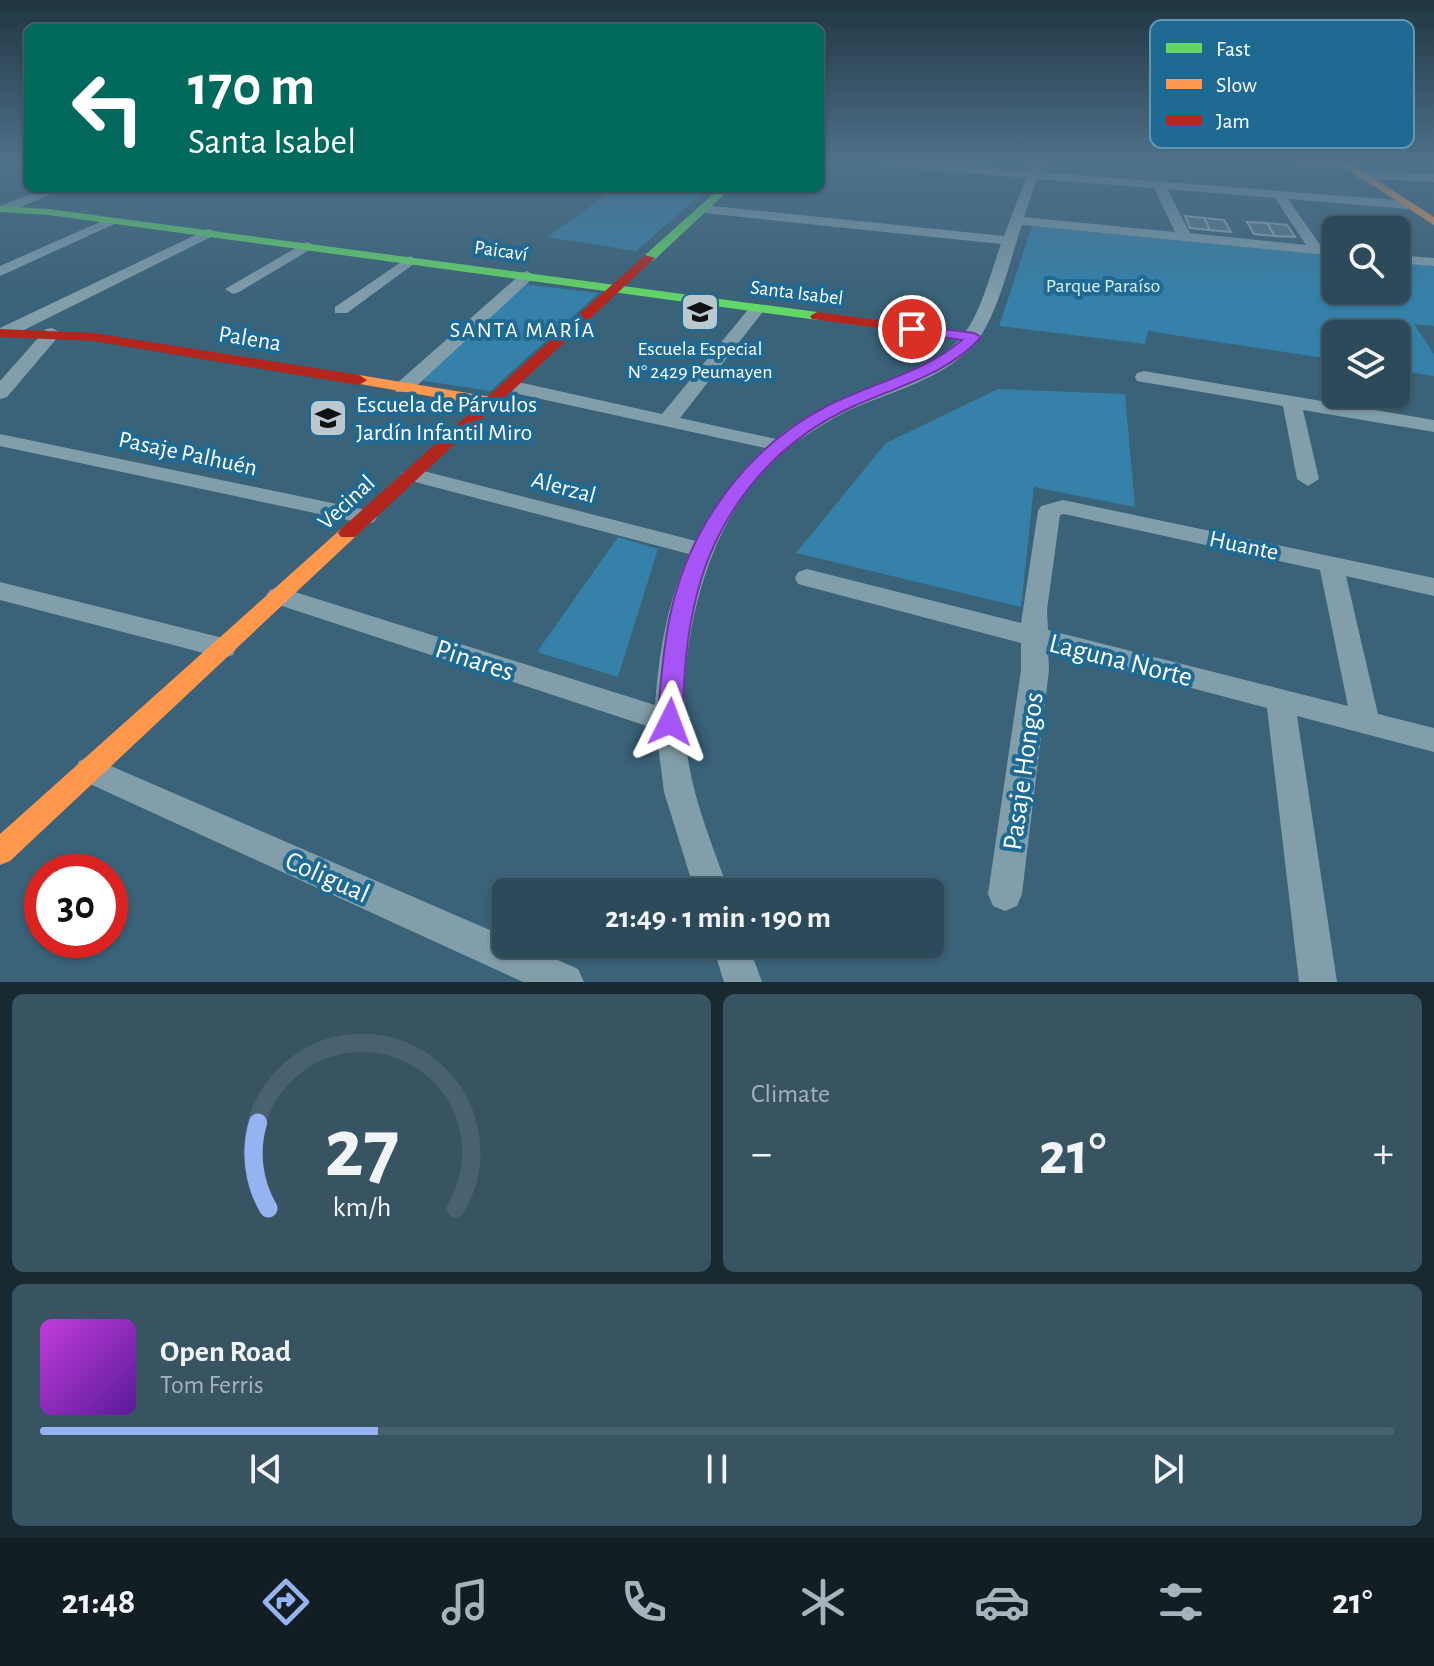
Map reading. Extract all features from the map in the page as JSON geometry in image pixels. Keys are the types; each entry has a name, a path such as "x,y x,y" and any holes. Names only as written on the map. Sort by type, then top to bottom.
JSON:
{"street":[{"path":"703,209 1009,241"},
{"name":"Vecinal","path":"4,844 90,770 703,209"},
{"path":"707,878 679,793 670,722 677,636 683,605 702,550 740,484 777,445 832,410 958,353 974,337 1021,209"},
{"path":"1171,209 1185,237"},
{"path":"1288,209 1317,251"},
{"path":"1414,209 1434,222"},
{"name":"Paicaví","path":"2,213 28,210 615,289"},
{"path":"1017,220 1322,251"},
{"path":"0,271 114,221"},
{"path":"3,333 208,233"},
{"path":"233,289 306,246"},
{"path":"341,310 410,260"},
{"path":"1410,260 1434,262"},
{"path":"403,388 527,276"},
{"name":"Santa Isabel","path":"615,289 974,337"},
{"path":"667,421 757,309"},
{"name":"Palena","path":"3,333 52,333 492,402"},
{"path":"0,393 52,333"},
{"path":"1144,377 1434,426"},
{"path":"509,386 777,445"},
{"path":"1292,402 1308,479"},
{"name":"Pasaje Palhuén","path":"0,440 366,517"},
{"name":"Alerzal","path":"412,474 702,550"},
{"name":"Huante","path":"1054,508 1072,508 1434,587"},
{"name":"Pasaje Hongos","path":"1005,894 1035,670 1034,610 1047,516 1054,508"},
{"path":"1331,564 1366,723"},
{"name":"Laguna Norte","path":"807,578 1434,740"},
{"path":"0,591 223,648"},
{"name":"Pinares","path":"279,596 670,722"},
{"path":"1280,700 1318,982"},
{"name":"Coligual","path":"90,770 565,982"},
{"path":"735,958 743,982"}],"green space":[{"path":"587,209 685,209 636,251 547,237"},
{"name":"Parque Paraíso","path":"1032,226 1322,255 1322,304 1410,304 1410,263 1434,266 1434,326 1414,324 1434,354 1434,376 1410,372 1410,320 1322,320 1322,358 1148,331 1145,344 999,326"},
{"path":"524,284 599,293 490,391 419,380"},
{"path":"998,389 1125,394 1135,507 1034,487 1021,607 796,553 886,443"},
{"path":"618,537 658,549 618,677 537,652"}],"building":[{"path":"1185,216 1204,218 1210,230 1190,228"},
{"path":"1204,218 1224,220 1231,232 1210,230"},
{"path":"1247,222 1267,223 1275,236 1254,234"},
{"path":"1267,223 1287,225 1295,237 1275,236"}],"traffic: fast":[{"path":"0,209 49,212 817,316"},
{"path":"649,258 703,209"}],"traffic: slow":[{"path":"1414,209 1434,222"},
{"path":"359,380 492,402"},
{"path":"0,852 348,533"}],"traffic: jam":[{"path":"348,533 649,258"},
{"path":"817,316 974,337"},
{"path":"0,333 93,337 359,380"}],"place":[{"name":"Escuela Especial N° 2429 Peumayen","path":"700,312"},
{"name":"Escuela de Párvulos Jardín Infantil Miro","path":"328,418"}],"district":[{"name":"SANTA MARÍA","path":"523,329"}],"route":[{"path":"670,722 674,656 683,605 713,527 740,484 757,464 793,433 832,410 949,358 974,337 912,329"}]}
